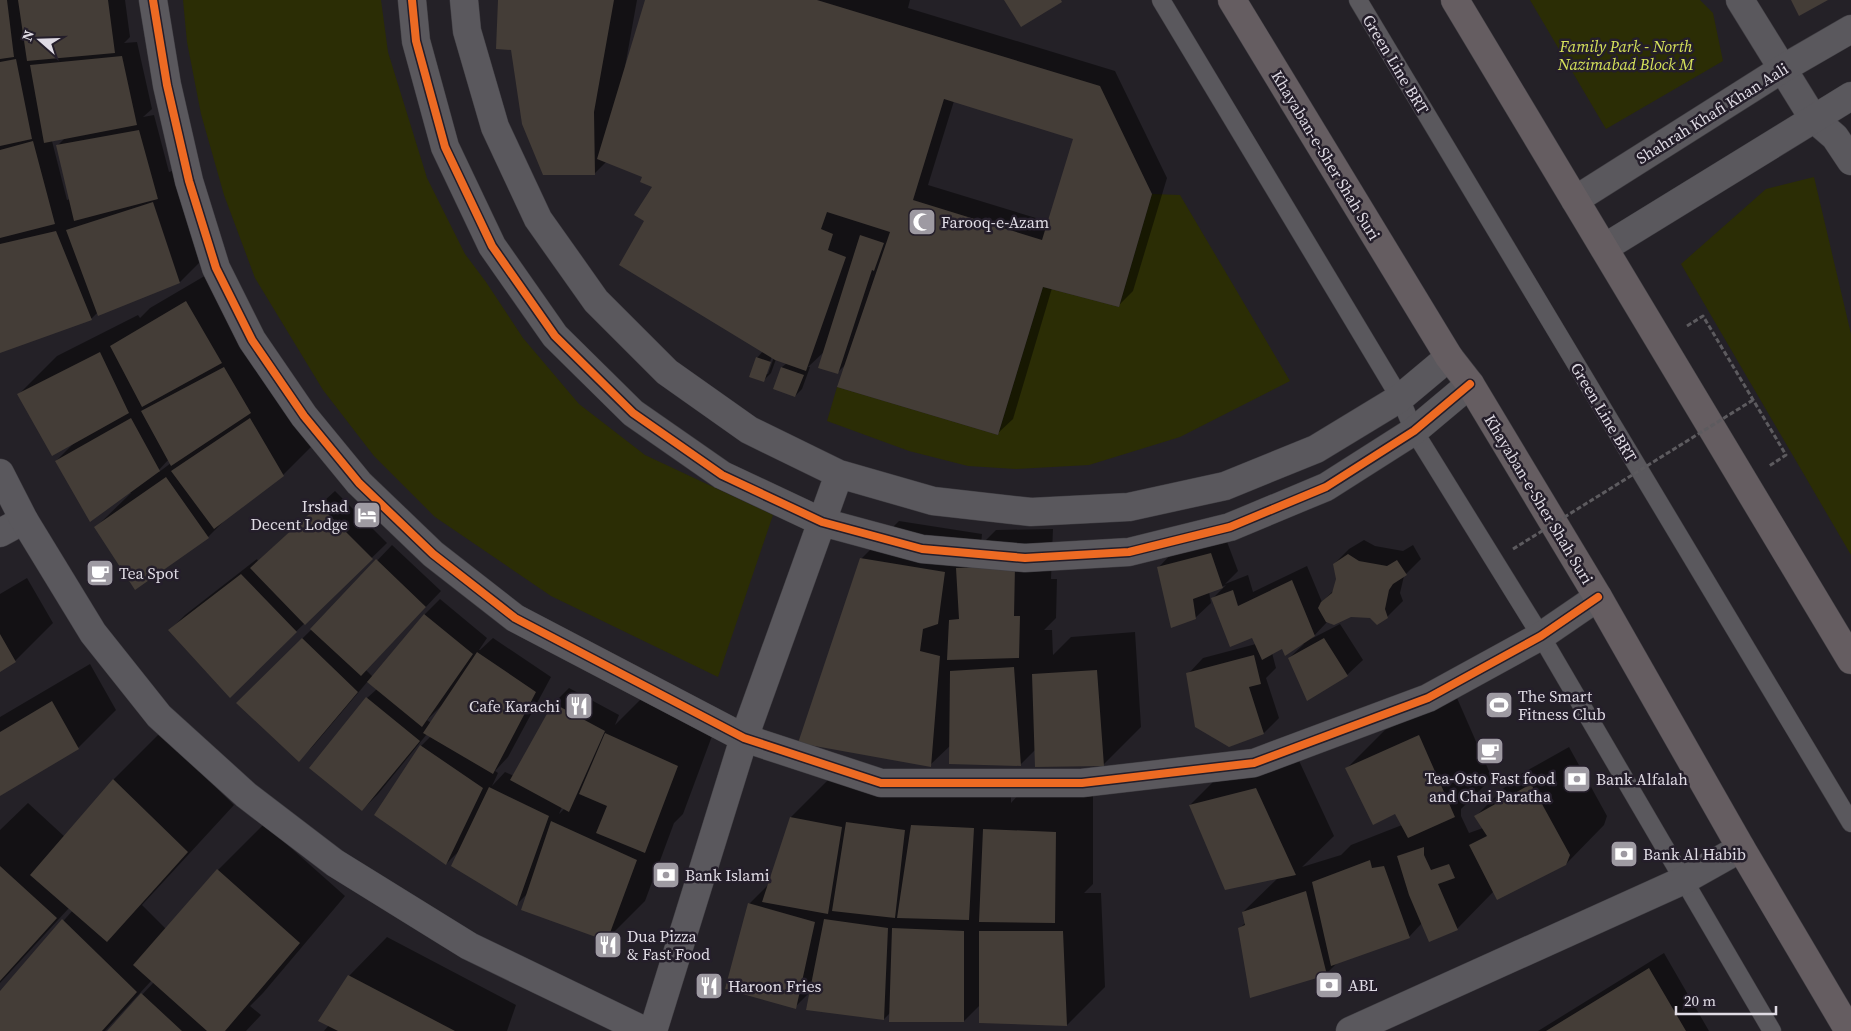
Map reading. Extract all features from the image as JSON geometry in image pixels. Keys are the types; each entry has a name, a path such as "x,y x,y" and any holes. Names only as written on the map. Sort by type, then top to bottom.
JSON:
{"main road":[{"name":"Khayaban-e-Sher Shah Suri","path":"1232,0 1449,357 1470,384 1598,597 1740,848 1850,1031"},
{"path":"1454,0 1851,660"}],"street":[{"path":"153,0 166,85 187,171 216,268 252,340 304,416 358,483 433,554 515,618 744,738 881,783 1082,783 1254,763 1428,698 1541,636 1598,597"},
{"path":"412,0 416,41 445,147 492,246 555,336 632,413 722,475 822,522 922,549 1025,558 1129,552 1230,527 1326,487 1414,432 1470,384"},
{"path":"464,0 467,30 495,127 538,219 596,301 667,372 749,430 839,474 933,501 1031,512 1129,507 1225,486 1316,449 1400,398 1449,357"},
{"path":"1740,0 1813,118 1835,137 1851,161"},
{"name":"Shahrah Khafi Khan Aali","path":"1576,200 1782,68 1851,29"},
{"path":"1604,248 1851,96"},
{"path":"0,473 24,520 94,633 159,716 246,795 335,863 468,946 645,1031"},
{"path":"653,1031 744,738 839,474"},
{"path":"0,533 24,520"},
{"path":"1350,1031 1684,880 1740,848"}],"lane":[{"path":"1161,0 1400,398 1414,432 1541,636 1772,1031"},
{"name":"Green Line BRT","path":"1358,0 1851,824"}],"path":[{"path":"1703,316 1786,455"},
{"path":"1513,549 1753,400"}],"green space":[{"path":"183,0 381,0 388,52 427,178 465,254 523,338 579,404 645,455 773,515 718,677 551,596 435,517 374,456 323,390 255,278 224,195 201,114 187,42"},
{"name":"Family Park - North Nazimabad Block M","path":"1530,0 1700,0 1713,13 1723,61 1606,129"},
{"path":"1814,177 1851,334 1851,555 1681,264 1766,189"},
{"path":"1152,194 1180,195 1290,381 1180,437 1089,465 1016,469 968,466 909,451 827,421 837,387 998,435 1043,287 1119,307"}],"building":[{"path":"0,0 7,0 14,57 0,59"},
{"path":"18,0 108,0 115,53 27,61"},
{"path":"498,0 614,0 594,112 595,175 543,175 522,124 511,50 496,49"},
{"path":"645,0 817,0 1100,86 1152,194 1119,307 1043,287 998,435 837,387 890,232 827,212 821,229 833,234 828,250 846,257 806,371 775,360 619,265 644,221 634,215 652,187 640,182 642,177 597,159","holes":["944,99 1073,139 1042,240 913,200"]},
{"path":"1004,0 1061,0 1062,2 1021,27"},
{"path":"1791,0 1828,0 1799,16"},
{"path":"122,56 137,125 44,143 30,65"},
{"path":"16,59 32,139 0,146 0,62"},
{"path":"139,130 158,199 74,221 56,145"},
{"path":"33,141 55,224 0,238 0,150"},
{"path":"153,202 180,283 98,316 66,230"},
{"path":"56,231 92,320 0,353 0,244"},
{"path":"860,235 884,243 874,271 872,270 838,374 818,368"},
{"path":"186,301 222,363 142,407 110,346"},
{"path":"100,352 129,413 52,456 17,394"},
{"path":"756,357 771,362 764,382 749,377"},
{"path":"224,367 251,413 171,466 141,411"},
{"path":"781,367 804,375 795,397 773,389"},
{"path":"131,418 160,471 90,522 55,461"},
{"path":"250,418 284,476 214,529 171,471"},
{"path":"166,477 209,538 135,590 94,527"},
{"path":"319,505 373,559 305,625 250,568"},
{"path":"1211,553 1223,588 1193,599 1196,619 1171,628 1157,567"},
{"path":"1348,554 1359,561 1387,566 1397,560 1407,575 1393,584 1389,590 1385,609 1388,618 1377,625 1370,618 1351,617 1334,625 1326,622 1318,608 1321,602 1332,593 1336,579 1333,564"},
{"path":"860,558 945,572 938,624 923,629 920,651 940,656 931,767 798,743"},
{"path":"376,559 426,607 361,676 310,629"},
{"path":"1015,566 1014,616 1020,616 1019,658 947,660 949,620 959,619 956,568"},
{"path":"241,574 297,632 230,698 168,630"},
{"path":"1292,580 1315,636 1285,656 1282,649 1262,660 1252,638 1230,647 1211,598 1233,590 1238,606"},
{"path":"424,614 473,654 422,727 367,682"},
{"path":"0,634 16,662 0,672"},
{"path":"302,638 358,692 299,762 236,703"},
{"path":"1324,638 1348,676 1307,701 1288,658"},
{"path":"477,652 536,692 493,774 423,733"},
{"path":"1254,655 1261,684 1249,687 1264,734 1229,747 1195,727 1186,673"},
{"path":"1014,667 1021,766 949,764 950,671"},
{"path":"1097,670 1104,766 1035,767 1032,674"},
{"path":"366,697 420,741 362,811 309,768"},
{"path":"52,701 79,749 0,796 0,732"},
{"path":"553,703 605,731 569,812 510,780"},
{"path":"605,733 678,766 645,853 596,833 607,806 579,794"},
{"path":"1419,735 1455,817 1408,838 1395,814 1373,825 1345,768"},
{"path":"420,745 483,788 446,865 374,815"},
{"path":"113,779 188,852 107,942 30,875"},
{"path":"1531,784 1570,855 1566,865 1497,900 1469,845 1487,836 1474,816"},
{"path":"489,787 549,816 517,906 451,866"},
{"path":"1256,788 1296,875 1225,890 1189,805"},
{"path":"790,817 842,827 828,914 762,902"},
{"path":"551,821 637,860 607,941 521,910"},
{"path":"846,822 905,830 895,918 832,911"},
{"path":"911,825 974,828 969,920 897,918"},
{"path":"983,829 1056,832 1055,923 979,922"},
{"path":"1424,847 1424,855 1431,870 1449,864 1455,878 1438,884 1458,930 1429,942 1409,895 1397,856"},
{"path":"1370,860 1372,868 1384,866 1410,938 1331,966 1312,882"},
{"path":"0,866 57,918 0,981"},
{"path":"217,869 300,943 225,1031 207,1031 133,965"},
{"path":"1306,891 1327,975 1250,998 1238,928 1245,925 1242,912"},
{"path":"748,903 815,922 796,1009 725,989"},
{"path":"62,919 137,992 102,1031 0,1031 0,991"},
{"path":"824,919 888,928 884,1020 806,1010"},
{"path":"892,928 964,931 964,1022 889,1022"},
{"path":"979,931 1063,931 1067,1026 979,1023"},
{"path":"1649,968 1686,1031 1546,1031"},
{"path":"348,975 455,1031 338,1031 318,1021"},
{"path":"141,993 182,1031 107,1031"}],"cycle path":[{"path":"153,0 167,85 189,181 216,268 252,340 304,416 359,483 433,554 515,618 744,738 881,783 1082,783 1254,763 1428,698 1541,636 1598,597"},
{"path":"412,0 416,41 445,147 492,246 555,336 633,413 722,475 822,522 922,549 1025,558 1129,552 1230,527 1326,487 1414,431 1470,384"}],"place":[{"name":"Farooq-e-Azam","path":"922,222"},
{"name":"Irshad Decent Lodge","path":"367,515"},
{"name":"Tea Spot","path":"100,573"},
{"name":"The Smart Fitness Club","path":"1499,705"},
{"name":"Cafe Karachi","path":"579,706"},
{"name":"Tea-Osto Fast food and Chai Paratha","path":"1490,751"},
{"name":"Bank Alfalah","path":"1577,779"},
{"name":"Bank Al Habib","path":"1624,854"},
{"name":"Bank Islami","path":"666,875"},
{"name":"Dua Pizza & Fast Food","path":"608,945"},
{"name":"ABL","path":"1329,985"},
{"name":"Haroon Fries","path":"709,986"}]}
